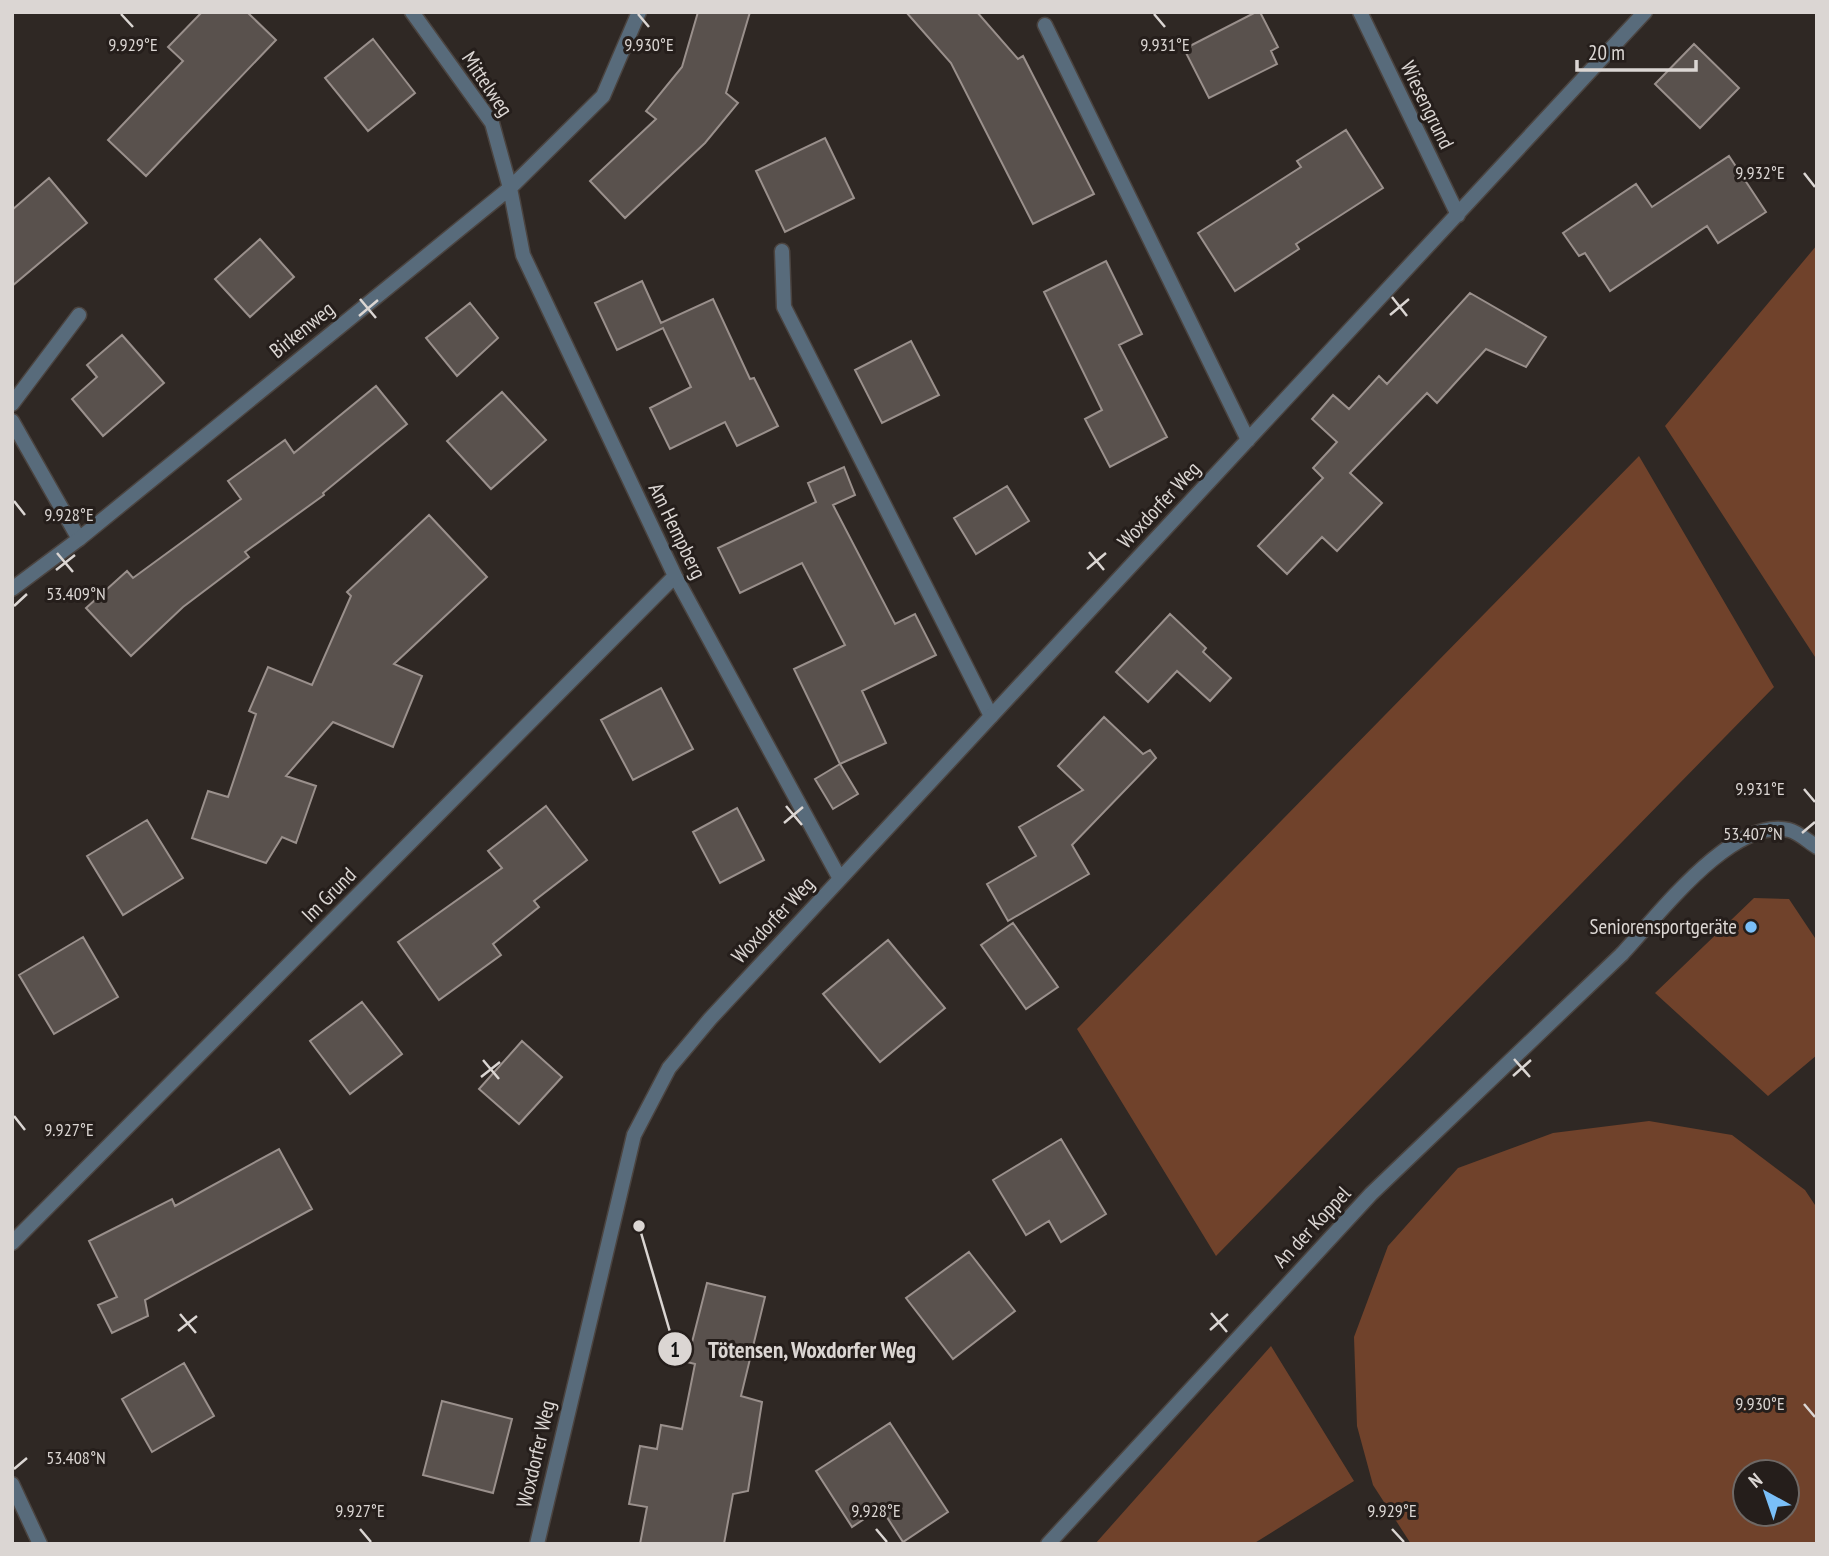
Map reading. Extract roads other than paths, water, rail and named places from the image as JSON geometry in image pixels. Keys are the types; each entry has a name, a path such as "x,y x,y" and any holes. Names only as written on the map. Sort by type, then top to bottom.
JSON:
{"street":[{"name":"Mittelweg","path":"412,12 492,123 510,188"},
{"name":"Birkenweg","path":"12,589 79,539 510,188 603,96 639,12"},
{"name":"Wiesengrund","path":"1360,12 1458,215"},
{"name":"Woxdorfer Weg","path":"537,1544 634,1135 669,1068 710,1019 1645,12"},
{"path":"1045,25 1248,440"},
{"name":"Am Hempberg","path":"510,188 523,255 675,576 840,879"},
{"path":"782,251 784,307 991,716"},
{"path":"12,404 79,315"},
{"path":"12,421 79,539"},
{"name":"Im Grund","path":"12,1242 675,576"},
{"name":"An der Koppel","path":"1048,1544 1371,1194 1622,954 1721,850 1758,830 1790,830 1817,847"},
{"path":"12,1484 40,1544"}],"place":[{"name":"Seniorensportgeräte","path":"1751,927"},
{"name":"Tötensen, Woxdorfer Weg","path":"639,1226"}]}
